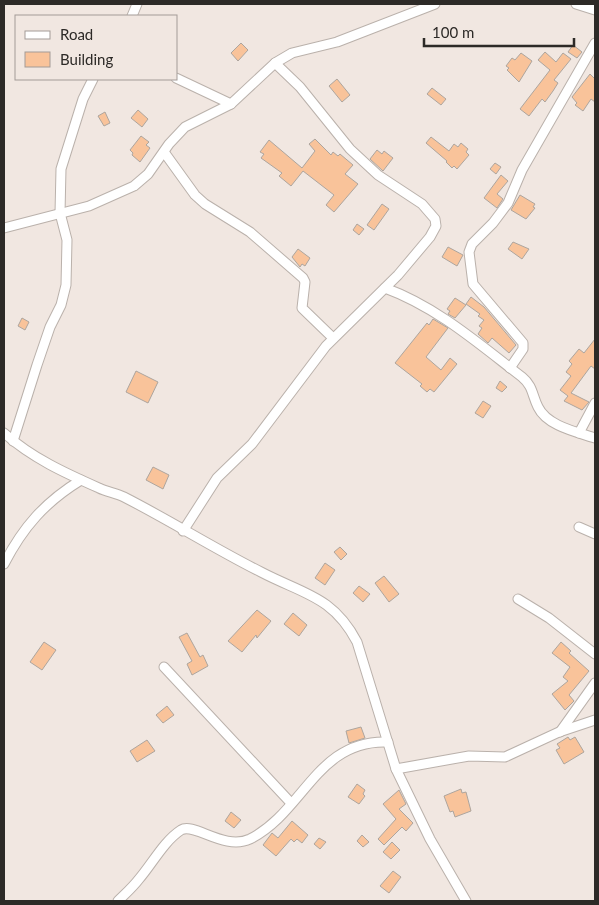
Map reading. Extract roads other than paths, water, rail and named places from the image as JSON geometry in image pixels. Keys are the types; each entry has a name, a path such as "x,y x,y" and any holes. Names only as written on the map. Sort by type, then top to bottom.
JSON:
{"street":[{"path":"4,228 89,206 134,186 148,174 185,127 231,104 275,63 292,53 337,42 435,4"},
{"path":"576,4 595,10"},
{"path":"510,368 523,349 523,343 478,293 474,284 469,252 472,244 508,203 522,170 595,43"},
{"path":"183,531 217,478 252,444 333,338 385,288 430,237 436,226 435,219 413,196 378,175 350,150 300,87 275,63"},
{"path":"178,79 231,104"},
{"path":"13,441 37,365 50,327 61,305 66,285 67,240 60,212 61,169 83,100 93,80"},
{"path":"164,152 195,195 222,216 250,232 303,278 305,282 302,308 333,338"},
{"path":"385,288 413,300 450,322 510,368 532,387 538,407 549,420 595,438"},
{"path":"579,433 595,403"},
{"path":"4,433 42,461 81,480 121,496 262,573 322,600 335,609 347,623 357,642 396,769 430,839 466,901"},
{"path":"4,564 38,512 61,492 81,480"},
{"path":"579,527 595,534"},
{"path":"518,600 549,618 595,654"},
{"path":"164,667 291,803"},
{"path":"559,732 595,683"},
{"path":"396,769 470,756 505,757 559,732 595,720"},
{"path":"118,901 137,882 170,840 184,828 190,828 229,842 248,840 265,830 315,776 339,755 352,747 369,742 388,742"}]}
